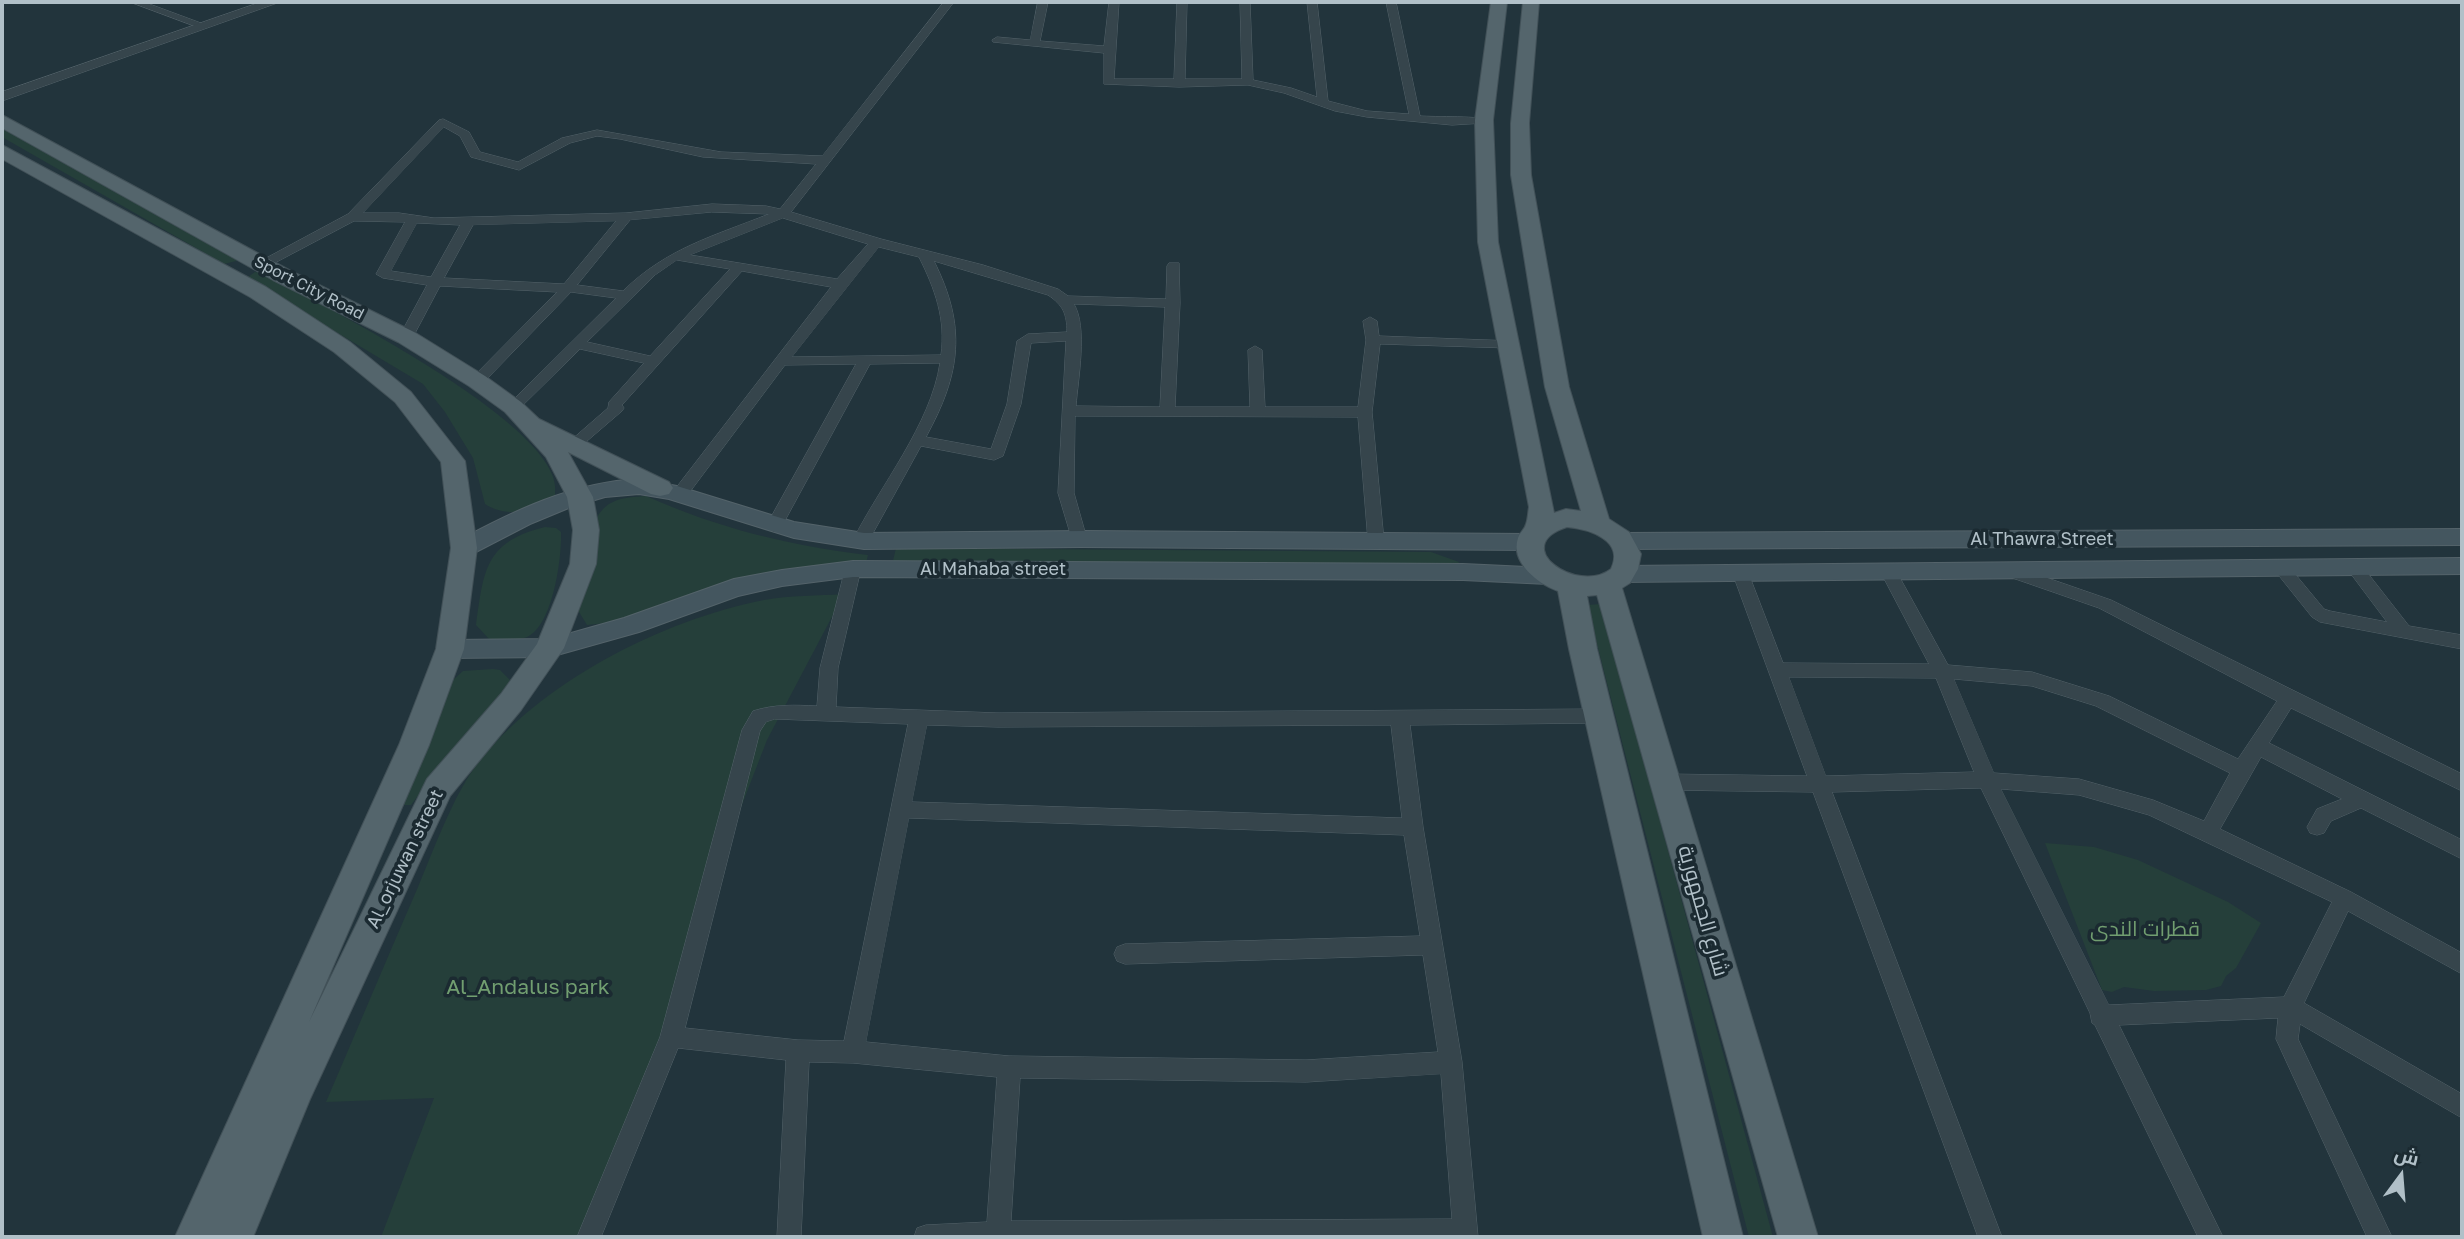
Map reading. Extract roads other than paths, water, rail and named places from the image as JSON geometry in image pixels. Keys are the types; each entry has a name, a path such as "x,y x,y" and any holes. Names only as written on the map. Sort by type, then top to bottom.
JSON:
{"main road":[{"path":"1499,2 1484,120 1489,242 1542,507 1534,534 1532,561 1559,581 1595,587 1615,579 1628,564 1628,552 1622,541 1598,524 1566,518 1534,534"},
{"path":"1531,2 1520,123 1521,175 1557,387 1598,524"},
{"name":"Sport City Road","path":"2,121 262,264 406,337 477,382 520,414 555,451 569,472 580,497"},
{"name":"Sport City Road","path":"2,150 258,292 342,347 403,397 453,461 464,548"},
{"path":"1486,173 1521,175"},
{"path":"520,414 670,491"},
{"path":"1524,418 1545,463 1559,466 1578,456"},
{"name":"Al Mahaba street","path":"464,548 521,519 580,497 629,486 670,491 774,526 861,540 1079,538 1459,542 1534,534"},
{"name":"Al_orjuwan street","path":"233,1237 295,1090 439,788 511,702 550,648 583,564 586,530 580,497"},
{"name":"Al Thawra Street","path":"1622,541 2462,537"},
{"path":"2290,538 2298,553 2317,567"},
{"path":"2226,539 2241,553 2249,567"},
{"path":"885,568 884,557 892,541"},
{"path":"1459,542 1468,554 1467,566 1463,572"},
{"name":"Al_orjuwan street","path":"195,1237 414,745 450,649 464,548"},
{"name":"Al Thawra Street","path":"1615,579 1740,572 2462,566"},
{"name":"Al Mahaba street","path":"450,649 550,648 620,629 734,588 782,578 853,569 1463,572 1559,581"},
{"name":"شارع الجمهورية","path":"1615,579 1665,782 1798,1237"},
{"path":"1559,581 1598,716 1723,1237"}],"street":[{"path":"135,2 204,26"},
{"path":"2,97 273,2"},
{"path":"520,414 578,344 624,295 650,272 675,256 784,213 949,2"},
{"path":"1034,44 1043,2"},
{"path":"1114,2 1108,82 1248,82 1287,89 1339,109 1451,122 1484,120"},
{"path":"1179,84 1182,2"},
{"path":"1245,2 1248,82"},
{"path":"1312,2 1323,101"},
{"path":"1391,2 1415,118"},
{"path":"997,40 1109,50"},
{"path":"262,264 352,217 443,122 466,134 475,154 519,166 564,141 596,133 634,137 674,149 711,155 759,160 825,160"},
{"path":"352,217 435,222 626,217 712,208 784,213 1053,292 1065,300 1072,312 1066,493 1079,538"},
{"path":"477,382 568,288 626,217"},
{"path":"413,219 383,274 435,282 568,288 624,295"},
{"path":"406,337 469,220"},
{"path":"670,491 781,361 876,242"},
{"path":"861,540 873,514 919,441 947,359 947,310 925,255"},
{"path":"675,256 840,284"},
{"path":"1167,412 1174,266"},
{"path":"575,444 617,408 614,405 738,268"},
{"path":"1065,300 1172,303"},
{"path":"1370,321 1373,340 1365,412 1376,541"},
{"path":"919,441 994,455 998,452 1014,404 1024,341 1028,338 1073,336"},
{"path":"1373,340 1509,344"},
{"path":"578,344 653,361"},
{"path":"1255,350 1258,411"},
{"path":"774,526 866,359"},
{"path":"781,361 947,359"},
{"path":"1068,411 1365,412"},
{"path":"2353,566 2402,629"},
{"path":"2280,567 2318,613 2326,617 2462,642"},
{"path":"826,714 833,647 853,569"},
{"path":"1888,570 1942,671 1987,780 2100,1016 2211,1237"},
{"path":"2007,570 2105,604 2462,783"},
{"path":"1740,572 1990,1237"},
{"path":"1775,670 1942,671 2032,679 2102,701 2242,769"},
{"path":"2208,832 2242,769 2288,698"},
{"path":"589,1237 671,1037 751,730 760,716 775,712 998,720 1598,716"},
{"path":"853,1052 919,716"},
{"path":"926,1237 1466,1234 1451,1062 1413,827 1400,719"},
{"path":"2257,746 2462,850"},
{"path":"1665,782 1819,784 1987,780 2079,787 2153,808 2208,832 2344,898 2462,964"},
{"path":"2317,827 2323,815 2362,799"},
{"path":"901,810 1413,827"},
{"path":"2344,898 2291,1007 2287,1039 2380,1237"},
{"path":"1125,954 1432,945"},
{"path":"2100,1016 2291,1007 2462,1107"},
{"path":"671,1037 798,1051 853,1052 1009,1067 1306,1071 1451,1062"},
{"path":"789,1237 798,1051"},
{"path":"998,1236 1009,1067"}],"park label":[{"name":"قطرات الندى","path":"2145,929"},
{"name":"Al_Andalus park","path":"528,987"}]}
